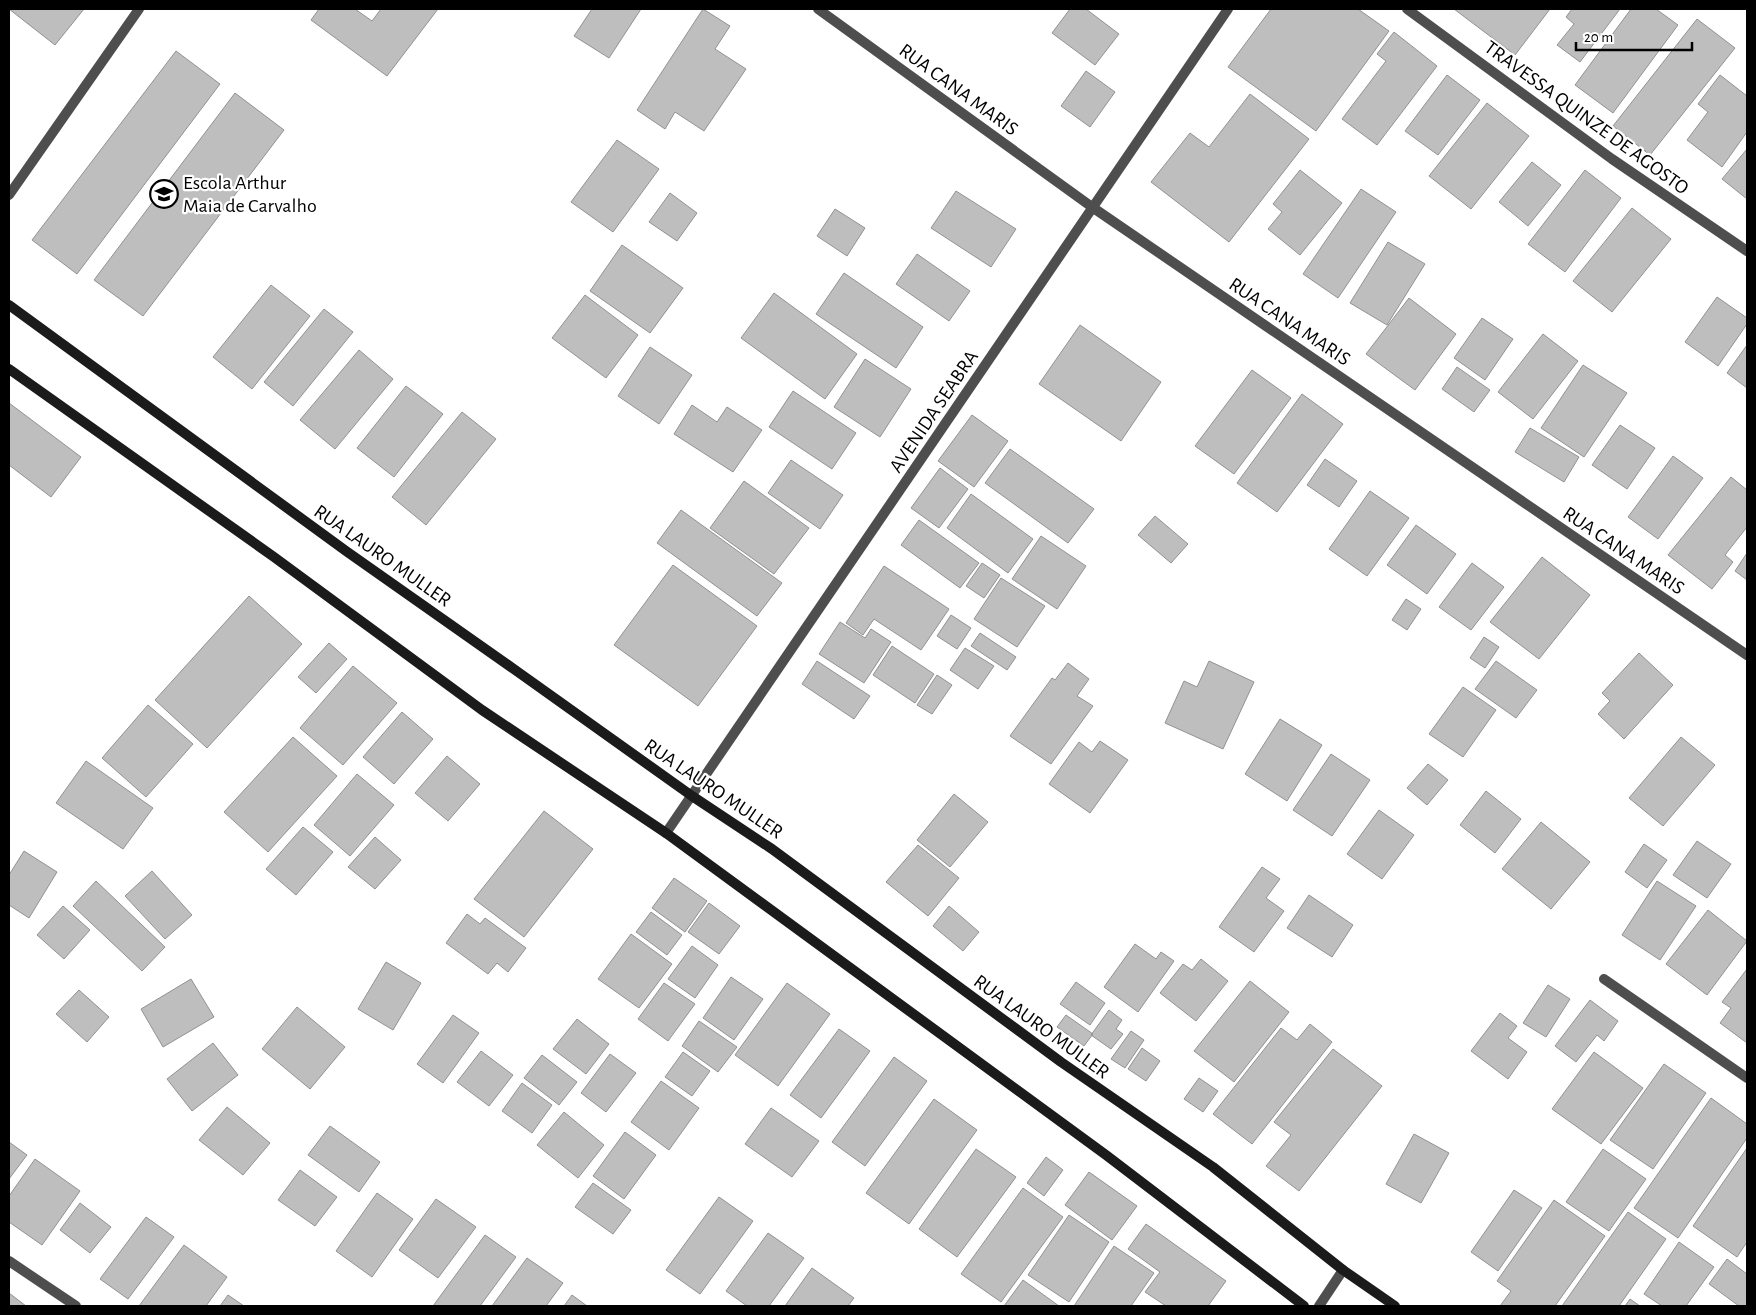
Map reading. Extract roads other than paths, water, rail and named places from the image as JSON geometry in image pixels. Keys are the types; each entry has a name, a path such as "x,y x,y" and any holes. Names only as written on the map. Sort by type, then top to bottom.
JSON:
{"street":[{"path":"9,195 139,9"},
{"name":"RUA CANA MARIS","path":"818,9 1092,207 1747,655"},
{"name":"AVENIDA SEABRA","path":"666,833 1228,9"},
{"name":"TRAVESSA QUINZE DE AGOSTO","path":"1407,9 1612,159 1747,251"},
{"name":"RUA LAURO MULLER","path":"9,305 346,551 692,796 772,849 1061,1062 1213,1167 1343,1270 1395,1306"},
{"path":"9,369 274,557 482,710 666,833 1106,1155 1304,1306"},
{"path":"1604,979 1747,1078"},
{"path":"9,1261 76,1306"},
{"path":"1319,1306 1343,1270"}],"place":[{"name":"Escola Arthur Maia de Carvalho","path":"164,194"}]}
